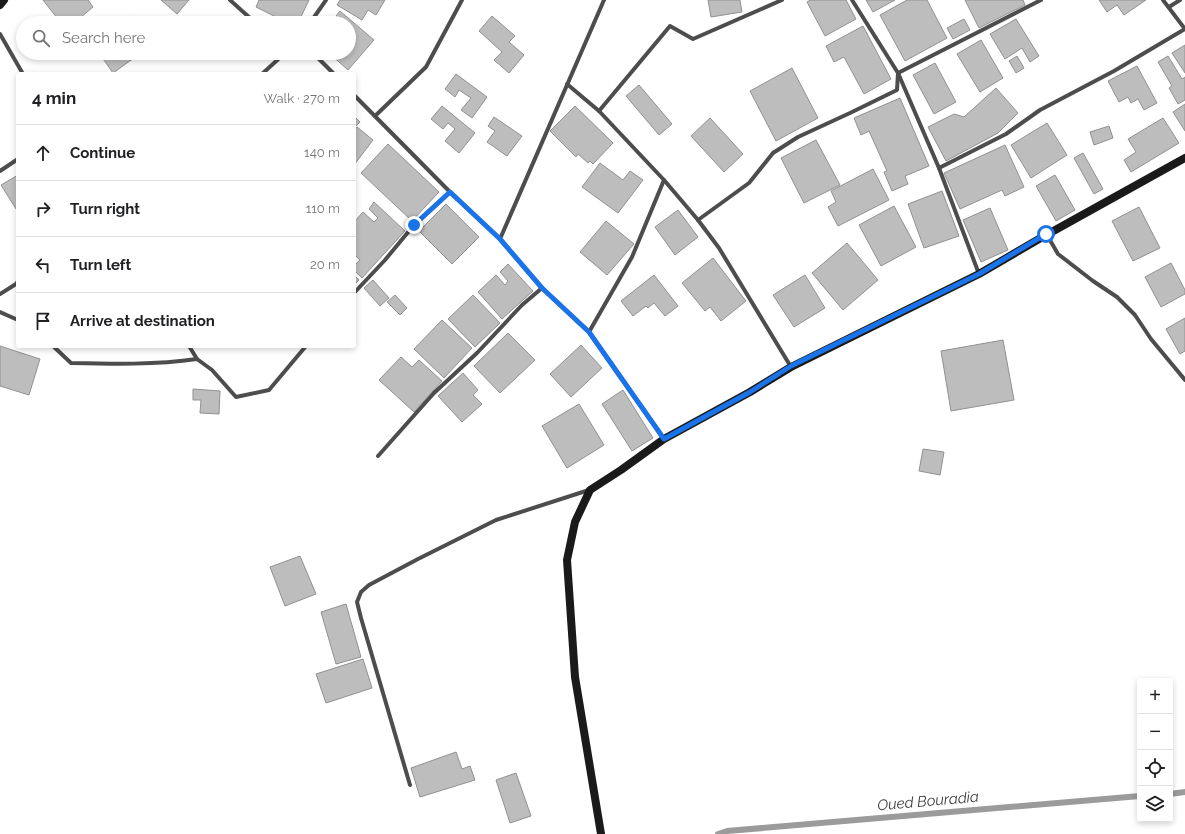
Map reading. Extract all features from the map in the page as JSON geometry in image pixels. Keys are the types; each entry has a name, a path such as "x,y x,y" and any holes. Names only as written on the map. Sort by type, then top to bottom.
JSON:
{"main road":[{"path":"0,5 4,0"},
{"path":"601,834 575,677 567,560 575,522 590,490 664,439 750,392 791,366 979,274 1046,234 1185,158"}],"street":[{"path":"230,0 248,16"},
{"path":"315,16 326,0"},
{"path":"375,116 426,67 462,0"},
{"path":"500,239 604,0"},
{"path":"599,111 670,26 693,39 782,0"},
{"path":"852,0 898,73 939,168 979,274"},
{"path":"898,73 1041,0"},
{"path":"939,168 1006,134 1040,110 1114,71 1185,29 1163,0"},
{"path":"1169,7 1180,0"},
{"path":"0,34 22,72"},
{"path":"264,72 277,60"},
{"path":"320,60 332,72"},
{"path":"698,220 749,183 772,153 798,137 897,90 898,73"},
{"path":"567,84 599,111 664,180 698,220 719,248 791,366"},
{"path":"356,97 450,192 500,239 542,288 589,332 664,439"},
{"path":"0,171 16,160"},
{"path":"589,332 632,257 664,180"},
{"path":"356,291 385,260 414,225 450,192"},
{"path":"1046,234 1058,254 1093,281 1117,297 1135,315 1151,338 1185,380"},
{"path":"0,294 16,284"},
{"path":"378,456 434,394 542,288"},
{"path":"0,312 16,319"},
{"path":"55,348 71,363 131,364 175,362 197,359"},
{"path":"190,348 197,359 212,370 236,397 269,390 304,348"},
{"path":"410,785 361,618 358,602 361,592 369,585 418,558 496,520 590,490"}],"building":[{"path":"43,0 88,0 93,7 82,16 56,16"},
{"path":"161,0 189,0 177,14"},
{"path":"259,0 309,0 301,16 274,16 256,7"},
{"path":"340,0 385,0 376,15 368,10 362,20 337,5"},
{"path":"708,0 740,0 742,12 711,17"},
{"path":"810,0 846,0 856,19 825,36 807,2"},
{"path":"866,0 895,0 873,12"},
{"path":"907,0 927,0 947,38 905,61 880,15"},
{"path":"965,0 1023,0 1025,5 979,28"},
{"path":"1099,0 1146,0 1124,15 1117,5 1107,12"},
{"path":"340,11 346,16 336,16"},
{"path":"492,16 515,36 509,42 524,55 509,73 494,60 502,52 479,31"},
{"path":"964,19 970,30 953,39 947,28"},
{"path":"1016,19 1039,56 1030,62 1022,48 1005,59 990,34"},
{"path":"356,25 374,40 348,70 337,60 356,60"},
{"path":"863,26 891,79 864,94 844,57 834,62 826,46"},
{"path":"981,40 1003,78 980,92 957,54"},
{"path":"1185,45 1185,73 1172,53"},
{"path":"1017,56 1024,68 1016,73 1009,61"},
{"path":"1168,56 1182,79 1185,77 1185,100 1178,104 1169,88 1172,86 1158,62"},
{"path":"104,60 131,60 114,72 112,72"},
{"path":"935,63 956,102 934,114 913,75"},
{"path":"1137,66 1157,103 1144,110 1138,99 1131,103 1128,97 1119,102 1108,81"},
{"path":"792,68 818,118 776,141 750,91"},
{"path":"456,74 487,97 472,118 461,110 471,98 459,90 455,97 445,89"},
{"path":"639,85 672,124 659,135 626,96"},
{"path":"996,88 1018,113 998,133 946,161 928,127 954,114 964,117"},
{"path":"900,98 929,166 905,176 908,184 892,191 884,172 887,171 869,131 861,135 854,118"},
{"path":"1185,104 1185,131 1173,112"},
{"path":"442,106 475,133 459,153 445,141 455,129 448,123 443,129 431,119"},
{"path":"575,106 613,143 593,164 590,161 588,163 578,154 576,157 550,131"},
{"path":"494,117 522,136 507,156 487,142 495,131 488,126"},
{"path":"356,118 360,122 356,126"},
{"path":"710,118 743,154 724,172 691,136"},
{"path":"1163,118 1179,143 1131,172 1124,160 1136,152 1128,139"},
{"path":"1047,123 1067,155 1031,178 1011,145"},
{"path":"1109,126 1113,138 1094,145 1090,132"},
{"path":"357,127 373,140 356,162"},
{"path":"816,140 840,185 804,203 781,158"},
{"path":"388,144 439,192 412,221 361,173"},
{"path":"1005,145 1024,187 1005,196 1002,190 960,209 944,173"},
{"path":"1083,153 1103,189 1094,194 1074,158"},
{"path":"600,163 623,180 630,171 643,180 618,213 582,187"},
{"path":"873,169 889,200 838,226 828,207 836,202 831,191"},
{"path":"1055,175 1075,210 1056,221 1036,186"},
{"path":"16,176 16,209 1,185"},
{"path":"942,191 959,236 924,248 908,204"},
{"path":"374,202 405,231 362,278 356,272 356,264 360,260 356,256 356,220 363,212 374,222 378,218 369,209"},
{"path":"446,204 479,237 452,264 419,231"},
{"path":"894,206 916,247 881,266 859,225"},
{"path":"1139,207 1160,248 1133,261 1112,221"},
{"path":"990,208 1008,250 981,262 963,220"},
{"path":"678,210 698,237 675,255 655,227"},
{"path":"606,221 634,244 607,275 580,252"},
{"path":"847,243 878,280 843,310 812,273"},
{"path":"713,258 746,301 721,321 710,307 705,311 682,283"},
{"path":"1171,263 1185,290 1185,294 1161,307 1145,277"},
{"path":"508,264 533,291 502,319 478,292 496,275 505,285 508,281 500,272"},
{"path":"654,275 678,306 665,316 654,303 648,308 646,306 633,316 621,301"},
{"path":"805,275 825,308 794,327 773,295"},
{"path":"373,280 389,298 380,306 364,288"},
{"path":"395,295 407,308 400,315 387,302"},
{"path":"473,295 500,323 475,347 448,319"},
{"path":"1185,318 1185,351 1180,354 1166,329"},
{"path":"442,320 472,348 444,378 414,349"},
{"path":"508,333 535,360 500,393 474,366"},
{"path":"1003,340 1014,400 951,411 941,351"},
{"path":"581,345 602,368 571,397 550,374"},
{"path":"0,346 40,359 29,395 0,386"},
{"path":"401,357 412,367 419,360 442,381 414,412 379,380"},
{"path":"463,373 478,390 473,395 482,404 462,422 438,396"},
{"path":"193,389 220,391 219,414 200,413 201,400 193,400"},
{"path":"623,390 653,438 632,451 602,404"},
{"path":"579,404 604,445 567,468 542,426"},
{"path":"923,449 944,452 940,475 919,471"},
{"path":"300,556 316,594 285,606 270,567"},
{"path":"346,604 361,657 336,664 321,612"},
{"path":"363,659 372,688 326,703 316,674"},
{"path":"456,752 462,769 470,766 475,780 420,797 411,768"},
{"path":"516,773 531,816 510,823 496,780"}],"waterway":[{"name":"Oued Bouradia","path":"1173,794 1185,792"},
{"name":"Oued Bouradia","path":"718,834 727,831 1137,796"}],"route":[{"path":"414,225 450,192 500,239 542,288 589,332 664,439 750,392 791,366 979,274 1046,234"}]}
